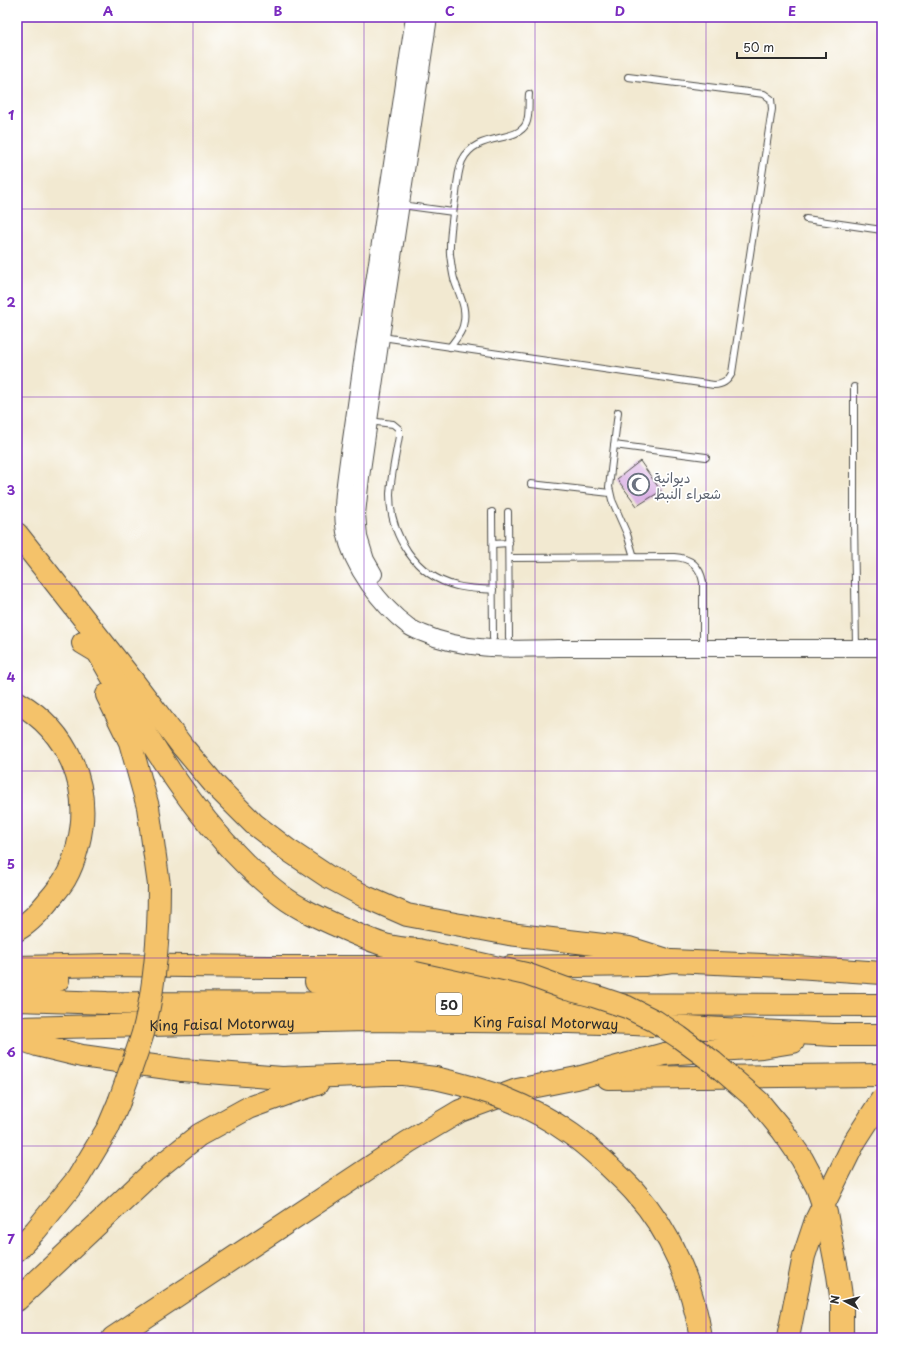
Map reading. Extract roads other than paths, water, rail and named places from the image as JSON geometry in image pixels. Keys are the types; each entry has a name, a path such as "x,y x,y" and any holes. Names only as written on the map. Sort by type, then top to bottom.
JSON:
{"highway":[{"path":"17,534 183,747 215,785 254,824 288,850 327,876 366,897 407,915 509,934 629,948 672,961"},
{"path":"17,543 83,643 130,742 148,807 159,885 156,959 151,996 141,1039 132,1067 108,1128 78,1178 36,1230 17,1250"},
{"path":"83,643 98,652 151,742 201,814 254,873 283,897 312,915 360,936 386,945 418,950 526,974 567,989 627,1007 656,1021 713,1062 758,1101 782,1130 802,1159 816,1187 826,1213 842,1303 842,1338"},
{"path":"17,702 40,718 66,750 80,783 84,817 77,851 65,880 45,906 17,930"},
{"path":"17,967 110,965 261,967 554,967 644,965 672,961 783,966 882,973"},
{"path":"17,984 85,978 138,978 480,985 567,989"},
{"name":"King Faisal Motorway","path":"17,1000 108,1003 882,1005"},
{"name":"King Faisal Motorway","path":"17,1028 367,1020 634,1024 882,1035"},
{"path":"113,1338 408,1142 460,1111 517,1090 577,1078 664,1054 762,1047 833,1034"},
{"path":"17,1038 36,1045 82,1056 182,1070 282,1078 403,1074 435,1078 483,1090 529,1108 571,1134 609,1166 636,1192 655,1217 686,1276 695,1308 701,1338"},
{"path":"577,1078 882,1074"},
{"path":"17,1300 154,1171 199,1135 248,1108 295,1090 349,1075"},
{"path":"788,1338 804,1256 816,1220 855,1141 882,1099"}],"street":[{"path":"414,17 362,420 343,507 345,532 352,557 367,582 397,617 410,628 430,637 453,643 482,647 518,649 703,643 856,642 882,636"},
{"path":"374,336 401,205 430,17"},
{"path":"362,420 357,514 359,537 366,560 380,584 396,602 420,622 459,635 501,638 703,643"},
{"path":"856,642 882,648"}],"lane":[{"path":"374,336 714,384 723,384 730,378 732,373 772,109 771,100 764,94 628,77"},
{"path":"450,347 460,333 464,317 464,308 454,279 450,254 453,212 460,169 466,155 477,144 516,133 526,125 528,117 528,94"},
{"path":"401,205 453,212"},
{"path":"806,219 882,230"},
{"path":"854,387 856,642"},
{"path":"618,412 609,481 610,493 628,534 634,557"},
{"path":"362,420 393,424 399,430 390,492 393,523 406,551 416,563 428,573 441,580 456,586 471,589 493,590"},
{"path":"614,445 706,457"},
{"path":"531,484 610,493"},
{"path":"492,512 493,590 501,638"},
{"path":"501,638 509,558 508,512"},
{"path":"493,544 509,544"},
{"path":"509,558 683,557 697,566 703,582 703,643"}],"place":[{"name":"ديوانية شعراء النبط","path":"639,485"}]}
